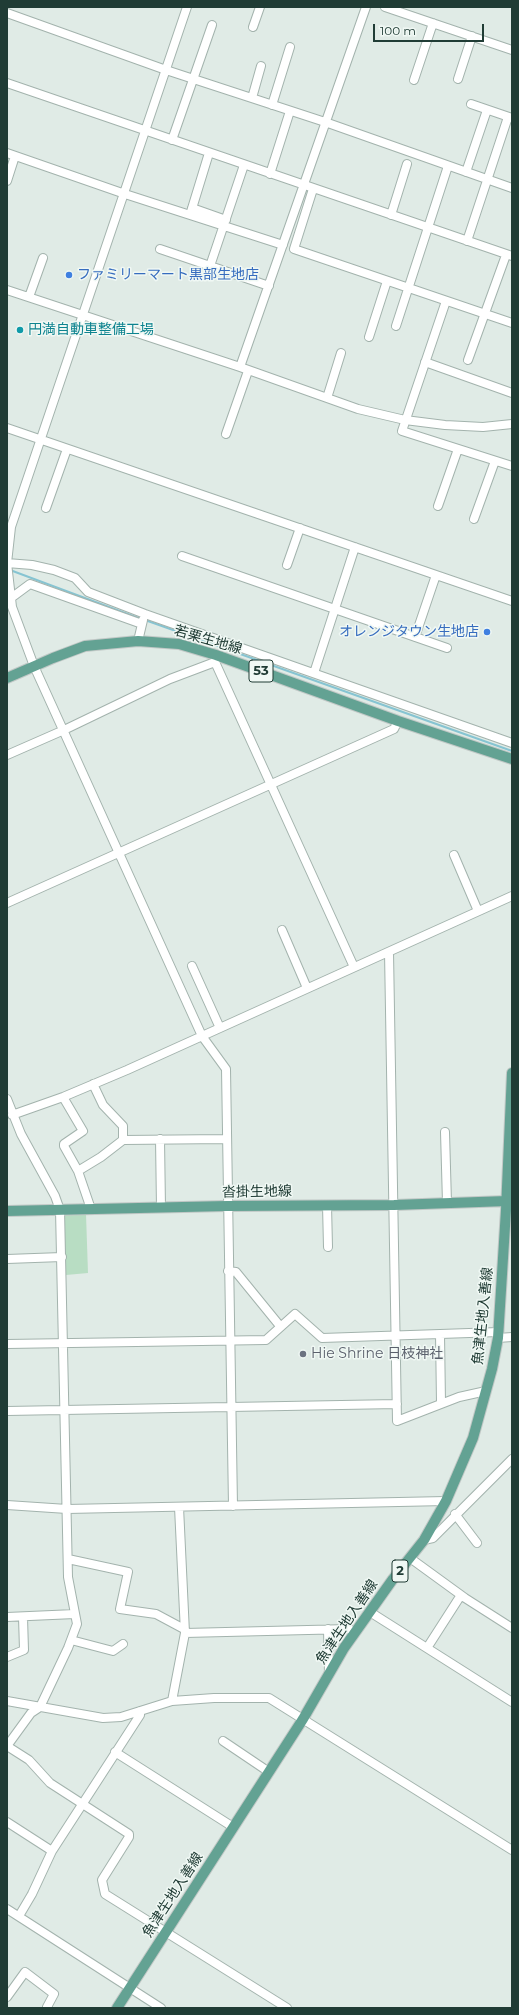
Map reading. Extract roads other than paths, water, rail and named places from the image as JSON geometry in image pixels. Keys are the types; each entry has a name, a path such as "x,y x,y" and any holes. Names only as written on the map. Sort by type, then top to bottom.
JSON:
{"main road":[{"name":"若栗生地線","path":"7,678 85,646 138,641 179,644 216,659 512,759"},
{"name":"魚津生地入善線","path":"117,2008 269,1772 355,1633 424,1540 446,1501 473,1438 486,1391 498,1335 509,1201 512,1073"},
{"name":"沓掛生地線","path":"7,1211 227,1206 394,1205 509,1201"}],"street":[{"path":"187,7 125,194 82,315 11,527 7,563 10,598 34,666 202,1036 226,1069 228,1271 233,1506"},
{"path":"253,27 260,7"},
{"path":"240,368 366,7"},
{"path":"385,7 512,50"},
{"path":"7,13 194,80 325,122 512,188"},
{"path":"414,80 433,23"},
{"path":"172,140 212,25"},
{"path":"458,79 472,36"},
{"path":"272,105 290,46"},
{"path":"252,98 261,66"},
{"path":"7,83 509,256 485,313 468,360"},
{"path":"467,241 510,117 471,104"},
{"path":"466,172 487,110"},
{"path":"270,174 290,111"},
{"path":"191,211 209,153"},
{"path":"7,180 11,154 125,194 191,211 283,245"},
{"path":"391,215 407,164"},
{"path":"210,266 244,165"},
{"path":"396,326 407,288 448,166"},
{"path":"313,189 294,249 512,323"},
{"path":"160,249 269,286"},
{"path":"29,297 43,258"},
{"path":"369,337 387,281"},
{"path":"7,290 248,370 358,409 405,420 483,427 512,424"},
{"path":"446,301 402,431 512,466"},
{"path":"326,398 341,352"},
{"path":"425,362 512,393"},
{"path":"226,434 248,370"},
{"path":"7,428 512,601"},
{"path":"46,508 67,449"},
{"path":"438,506 458,449"},
{"path":"474,519 494,461"},
{"path":"287,565 300,528"},
{"path":"314,673 355,547"},
{"path":"182,556 447,648"},
{"path":"7,563 32,565 54,570 76,578 88,592 145,614 512,743"},
{"path":"415,636 436,575"},
{"path":"10,598 30,584 142,624"},
{"path":"138,641 145,614"},
{"path":"7,755 216,659 270,784 354,967"},
{"path":"7,903 394,728 398,721"},
{"path":"454,855 478,911"},
{"path":"12,1115 63,1097 93,1084 512,896"},
{"path":"282,930 307,988"},
{"path":"389,952 397,1336 397,1421 441,1403 486,1391"},
{"path":"192,966 220,1028"},
{"path":"93,1084 103,1104 123,1126 123,1140"},
{"path":"63,1097 83,1131 64,1144 64,1146 78,1171 91,1209"},
{"path":"7,1099 12,1115 21,1134 55,1196 60,1210 68,1577 77,1624 40,1707 31,1713 7,1746 29,1760 50,1783 129,1834 129,1837 102,1880 105,1894 287,2008"},
{"path":"445,1132 446,1203"},
{"path":"160,1139 160,1208"},
{"path":"78,1171 101,1157 123,1140 226,1139"},
{"path":"327,1205 328,1248"},
{"path":"7,1259 62,1257"},
{"path":"228,1271 236,1272 280,1326"},
{"path":"7,1344 230,1339 266,1340 295,1314 322,1338 440,1334 498,1335 512,1337"},
{"path":"440,1334 441,1403"},
{"path":"7,1411 397,1404"},
{"path":"424,1540 433,1538 455,1514 512,1459"},
{"path":"7,1505 67,1509 446,1501"},
{"path":"172,1701 185,1631 179,1507"},
{"path":"455,1514 477,1543"},
{"path":"410,1558 461,1595 512,1628"},
{"path":"68,1560 128,1572 120,1609 156,1614 185,1631 349,1629 355,1633"},
{"path":"427,1648 461,1595"},
{"path":"370,1612 512,1702"},
{"path":"7,1617 75,1614"},
{"path":"7,1657 24,1650 23,1617"},
{"path":"328,1630 329,1674"},
{"path":"71,1640 113,1651 123,1644"},
{"path":"7,1701 103,1718 121,1717 172,1701 214,1698 269,1698 512,1850"},
{"path":"19,1916 32,1894 52,1851 140,1715 140,1711"},
{"path":"223,1741 269,1772"},
{"path":"115,1752 233,1827"},
{"path":"7,1822 52,1851"},
{"path":"7,1909 161,2008"},
{"path":"7,1997 25,1972 54,1994 47,2007 48,2008"}],"waterway":[{"path":"10,570 141,619"},
{"path":"145,620 512,751"}],"place":[{"name":"ファミリーマート黒部生地店","path":"69,275"},
{"name":"円満自動車整備工場","path":"20,330"},
{"name":"オレンジタウン生地店","path":"487,632"},
{"name":"Hie Shrine 日枝神社","path":"303,1354"}]}
